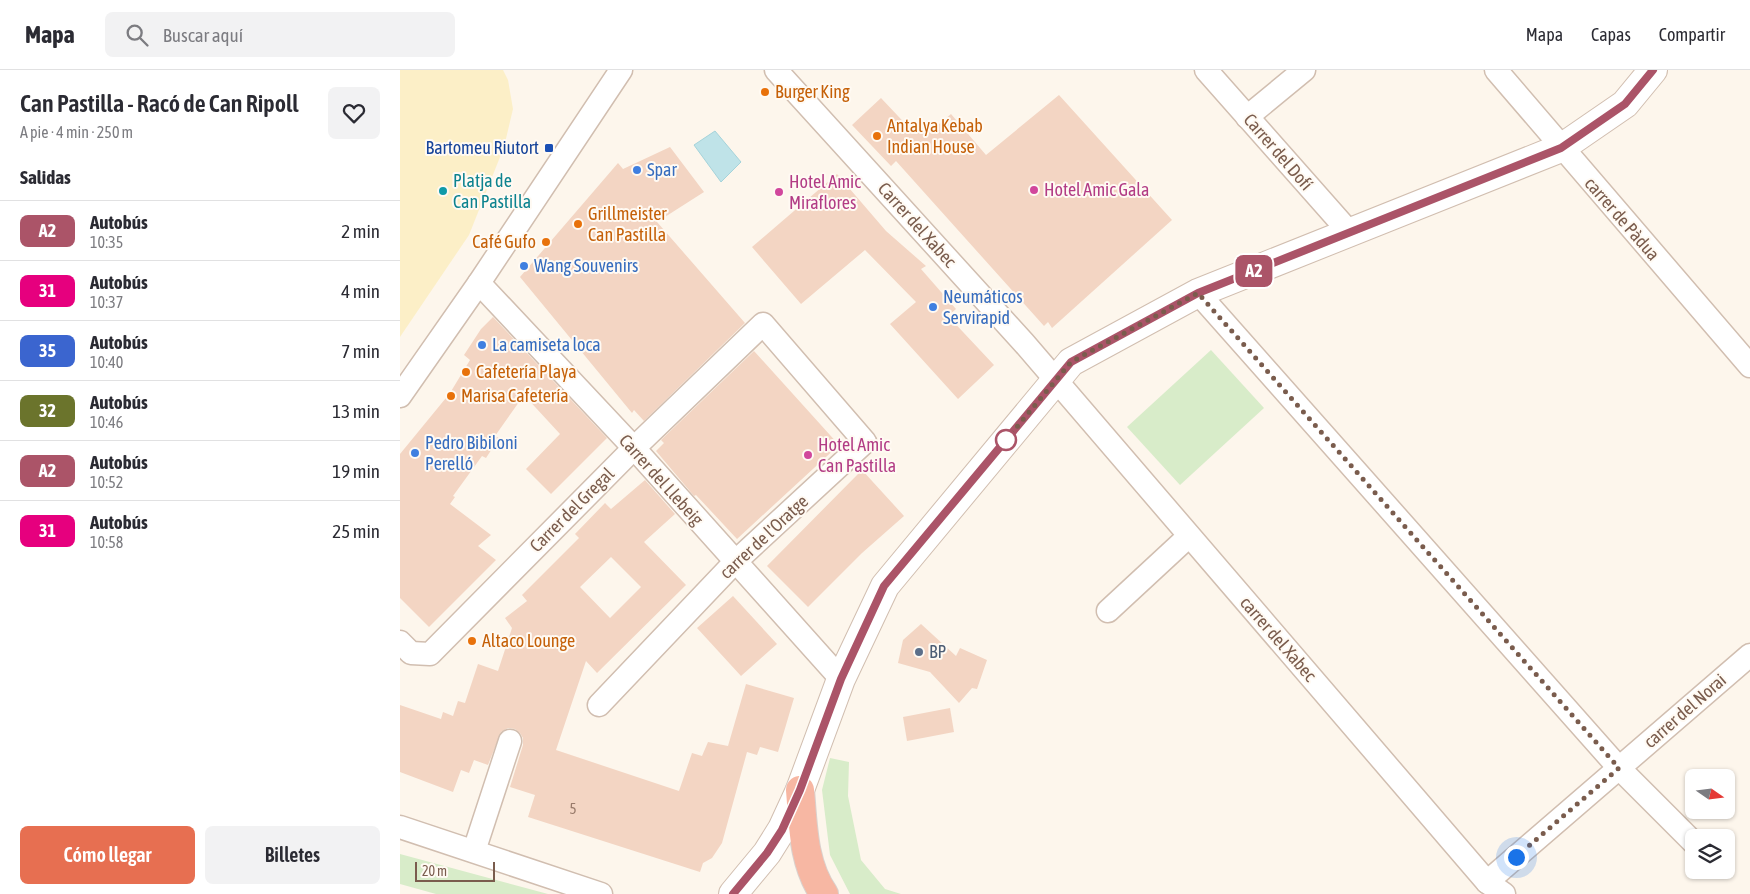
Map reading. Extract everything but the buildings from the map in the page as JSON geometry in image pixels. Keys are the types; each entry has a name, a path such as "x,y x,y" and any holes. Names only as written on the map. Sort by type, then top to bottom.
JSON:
{"highway":[{"path":"800,790 803,831 809,862 824,894"}],"street":[{"path":"400,396 479,283 621,70"},
{"name":"Carrer del Xabec","path":"776,70 1024,343 1055,381"},
{"name":"Carrer del Dofí","path":"1206,70 1351,234"},
{"path":"1247,117 1304,70"},
{"name":"carrer de Pàdua","path":"1496,70 1750,366"},
{"path":"733,894 767,853 782,830 800,790 841,679 884,586 1071,362 1198,293 1351,234 1561,148 1625,104 1653,70"},
{"name":"Carrer del Llebeig","path":"479,283 634,448 841,679"},
{"path":"1198,293 1619,768 1685,834"},
{"name":"Carrer del Gregal","path":"400,642 411,653 430,654 634,448 763,324"},
{"name":"carrer de l'Oratge","path":"599,705 735,562 865,442 763,324"},
{"name":"carrer del Xabec","path":"1055,381 1495,888"},
{"path":"1108,611 1189,536"},
{"name":"carrer del Norai","path":"1619,768 1750,655"},
{"path":"474,851 510,741"},
{"path":"1495,888 1619,768"},
{"path":"400,827 601,894"}],"green space":[{"path":"1211,350 1264,408 1180,485 1127,427"},
{"path":"830,758 849,762 848,796 861,860 885,889 901,894 850,894 830,855 822,790"},
{"path":"400,854 548,894 436,894 400,884"}],"sand":[{"name":"Platja de Can Pastilla","path":"400,70 503,70 508,80 513,109 504,147 469,235 400,337"}],"water":[{"path":"715,131 741,162 721,182 694,145"}],"bus line":[{"name":"A2","path":"733,894 767,853 782,830 800,790 841,679 884,586 1071,362 1198,293 1351,234 1561,148 1625,104 1653,70"}],"place":[{"name":"Burger King","path":"765,92"},
{"name":"Antalya Kebab Indian House","path":"877,136"},
{"name":"Bartomeu Riutort","path":"549,148"},
{"name":"Spar","path":"637,170"},
{"name":"Hotel Amic Gala","path":"1034,190"},
{"name":"Platja de Can Pastilla","path":"443,191"},
{"name":"Hotel Amic Miraflores","path":"779,192"},
{"name":"Grillmeister Can Pastilla","path":"578,224"},
{"name":"Café Gufo","path":"546,242"},
{"name":"Wang Souvenirs","path":"524,266"},
{"name":"Neumáticos Servirapid","path":"933,307"},
{"name":"La camiseta loca","path":"482,345"},
{"name":"Cafetería Playa","path":"466,372"},
{"name":"Marisa Cafetería","path":"451,396"},
{"name":"Pedro Bibiloni Perelló","path":"415,453"},
{"name":"Hotel Amic Can Pastilla","path":"808,455"},
{"name":"Altaco Lounge","path":"472,641"},
{"name":"BP","path":"919,652"}],"route":[{"path":"1006,440 1071,362 1198,293 1619,768 1516,857"}]}
